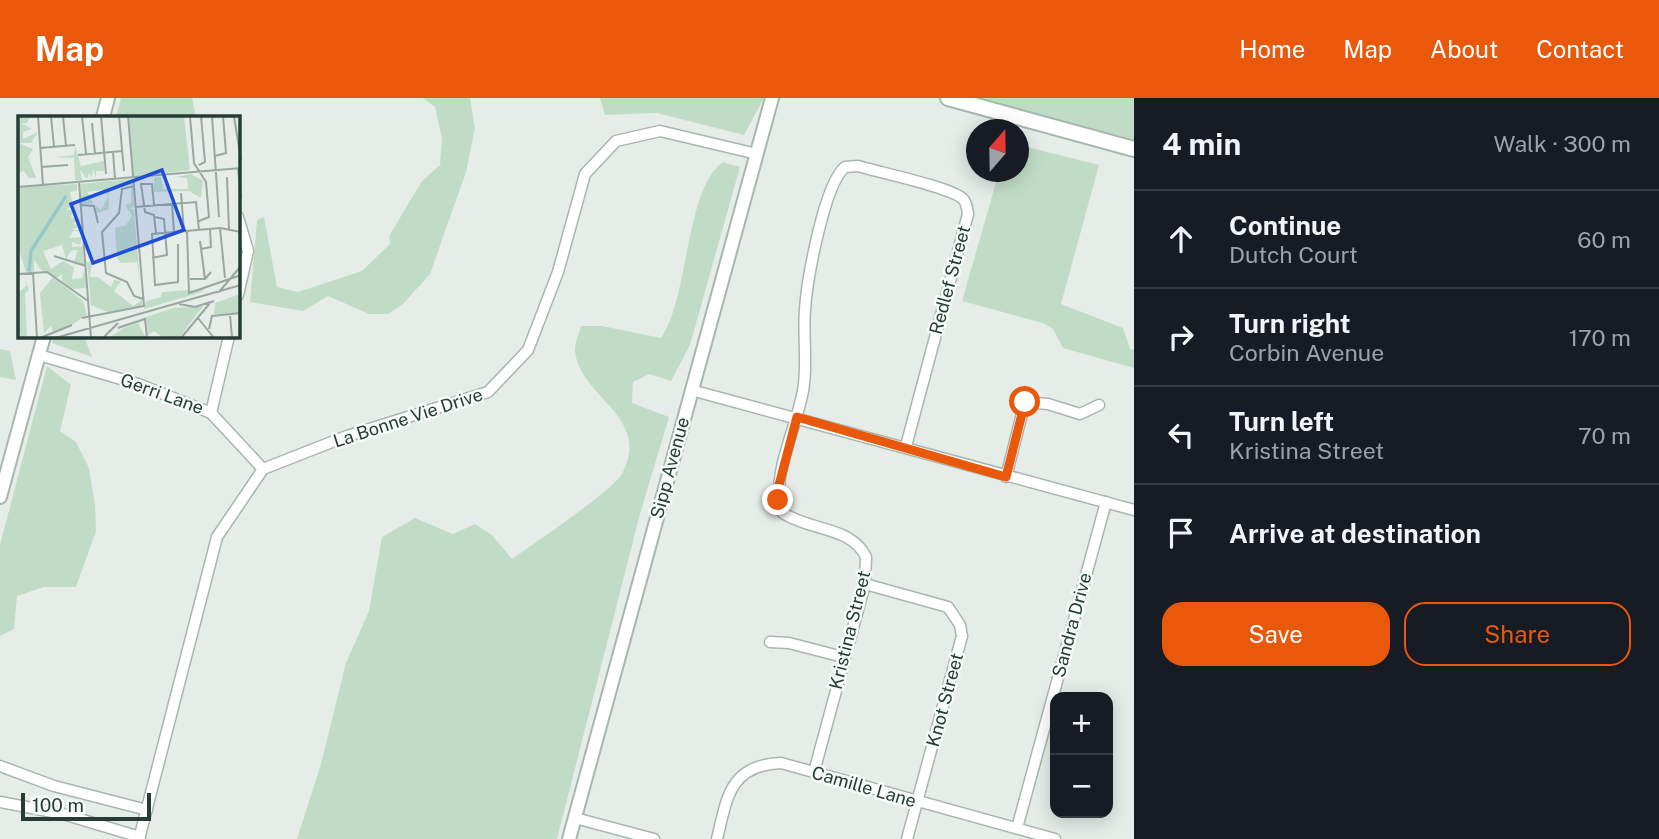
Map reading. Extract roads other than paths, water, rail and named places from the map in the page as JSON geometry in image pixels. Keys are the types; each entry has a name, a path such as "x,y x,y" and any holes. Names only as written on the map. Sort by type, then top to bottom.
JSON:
{"main road":[{"path":"948,98 1134,149"}],"street":[{"path":"103,116 108,98"},
{"name":"Sipp Avenue","path":"569,839 772,98"},
{"name":"La Bonne Vie Drive","path":"263,469 347,436 488,392 527,350 558,272 585,174 616,141 660,131 757,154"},
{"name":"Redlef Street","path":"797,417 804,384 805,309 816,244 835,179 845,167 858,166 956,195 967,207 962,237 906,446"},
{"path":"240,224 248,251 240,286"},
{"path":"0,497 43,338"},
{"path":"212,413 229,338"},
{"name":"Gerri Lane","path":"38,355 138,384 212,413 263,469"},
{"path":"691,390 906,446 1006,477 1134,510"},
{"path":"1006,477 1025,402 1048,404 1080,414 1099,405"},
{"name":"Kristina Street","path":"797,417 778,489 778,500 783,513 793,520 843,534 861,546 866,556 864,584 814,772"},
{"path":"0,802 63,814 139,838 217,537 263,469"},
{"name":"Sandra Drive","path":"1017,828 1106,502"},
{"name":"Knot Street","path":"864,584 940,603 955,614 962,636 907,839"},
{"path":"769,642 789,643 843,657"},
{"name":"Camille Lane","path":"717,839 733,785 744,773 768,764 781,763 917,803 1055,839"},
{"path":"0,766 54,786 147,810"},
{"path":"575,818 654,839"}]}
